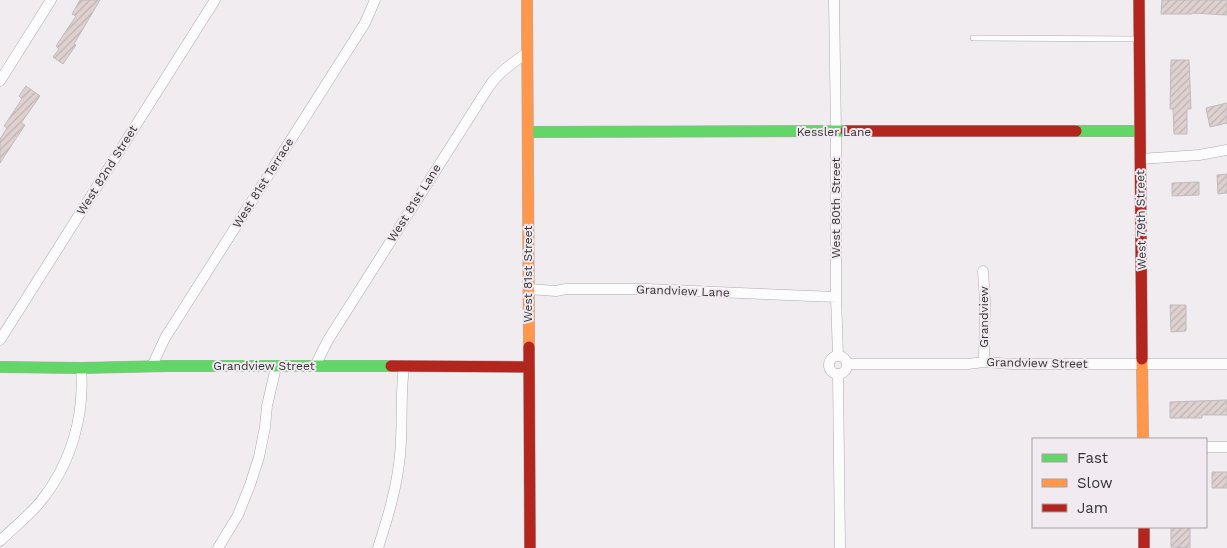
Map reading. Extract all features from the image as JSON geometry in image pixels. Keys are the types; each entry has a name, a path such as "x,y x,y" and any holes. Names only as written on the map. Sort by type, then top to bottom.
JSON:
{"street":[{"path":"0,81 51,0"},
{"name":"West 82nd Street","path":"0,340 215,0"},
{"name":"West 81st Terrace","path":"152,366 165,338 365,23 375,0"},
{"name":"West 81st Street","path":"526,0 528,266 530,289 530,548"},
{"name":"West 80th Street","path":"834,0 838,356"},
{"name":"West 79th Street","path":"1139,0 1143,438"},
{"name":"West 81st Lane","path":"315,366 328,340 493,80 527,53"},
{"name":"Kessler Lane","path":"528,132 1139,131"},
{"path":"1140,159 1199,156 1227,150"},
{"name":"Grandview","path":"983,271 985,301 984,362"},
{"name":"Grandview Lane","path":"530,289 556,291 566,289 646,289 836,297"},
{"path":"838,356 844,358 847,364 845,370 838,374 832,371 829,366 832,358 838,356"},
{"name":"Grandview Street","path":"847,364 968,364 984,362 1012,364 1227,364"},
{"path":"378,548 396,486 400,454 404,366"},
{"name":"Grandview Street","path":"0,367 529,366"},
{"path":"218,548 238,514 259,457 267,406 276,367"},
{"path":"0,540 41,501 64,465 79,420 82,394 81,368"},
{"path":"838,374 840,548"},
{"path":"1207,447 1227,447"},
{"path":"1144,528 1144,548"}],"lane":[{"path":"973,38 1139,39"}],"building":[{"path":"80,0 100,0 74,44 76,45 63,64 53,57 59,49 56,46 76,16 72,14"},
{"path":"1162,0 1227,0 1227,15 1161,14"},
{"path":"1171,60 1189,60 1191,109 1187,109 1187,134 1174,134 1173,109 1170,109"},
{"path":"26,86 40,96 21,123 25,125 0,163 0,139 7,128 4,126 22,99 19,96"},
{"path":"1227,103 1227,123 1210,127 1206,108"},
{"path":"1227,174 1227,193 1218,194 1217,175"},
{"path":"1199,182 1199,195 1172,196 1172,183"},
{"path":"1170,305 1186,305 1186,331 1171,332"},
{"path":"1227,400 1227,415 1202,415 1202,418 1170,418 1170,402"},
{"path":"1212,472 1227,472 1227,488 1212,488"},
{"path":"1171,528 1190,528 1190,548 1171,547"}],"traffic: fast":[{"path":"528,132 846,131"},
{"path":"1076,131 1139,131"},
{"path":"0,367 391,366"}],"traffic: slow":[{"path":"527,0 529,347"},
{"path":"1142,359 1143,438"}],"traffic: jam":[{"path":"1139,0 1142,359"},
{"path":"846,131 1076,131"},
{"path":"529,347 530,548"},
{"path":"391,366 529,367"},
{"path":"1144,528 1144,548"}]}
